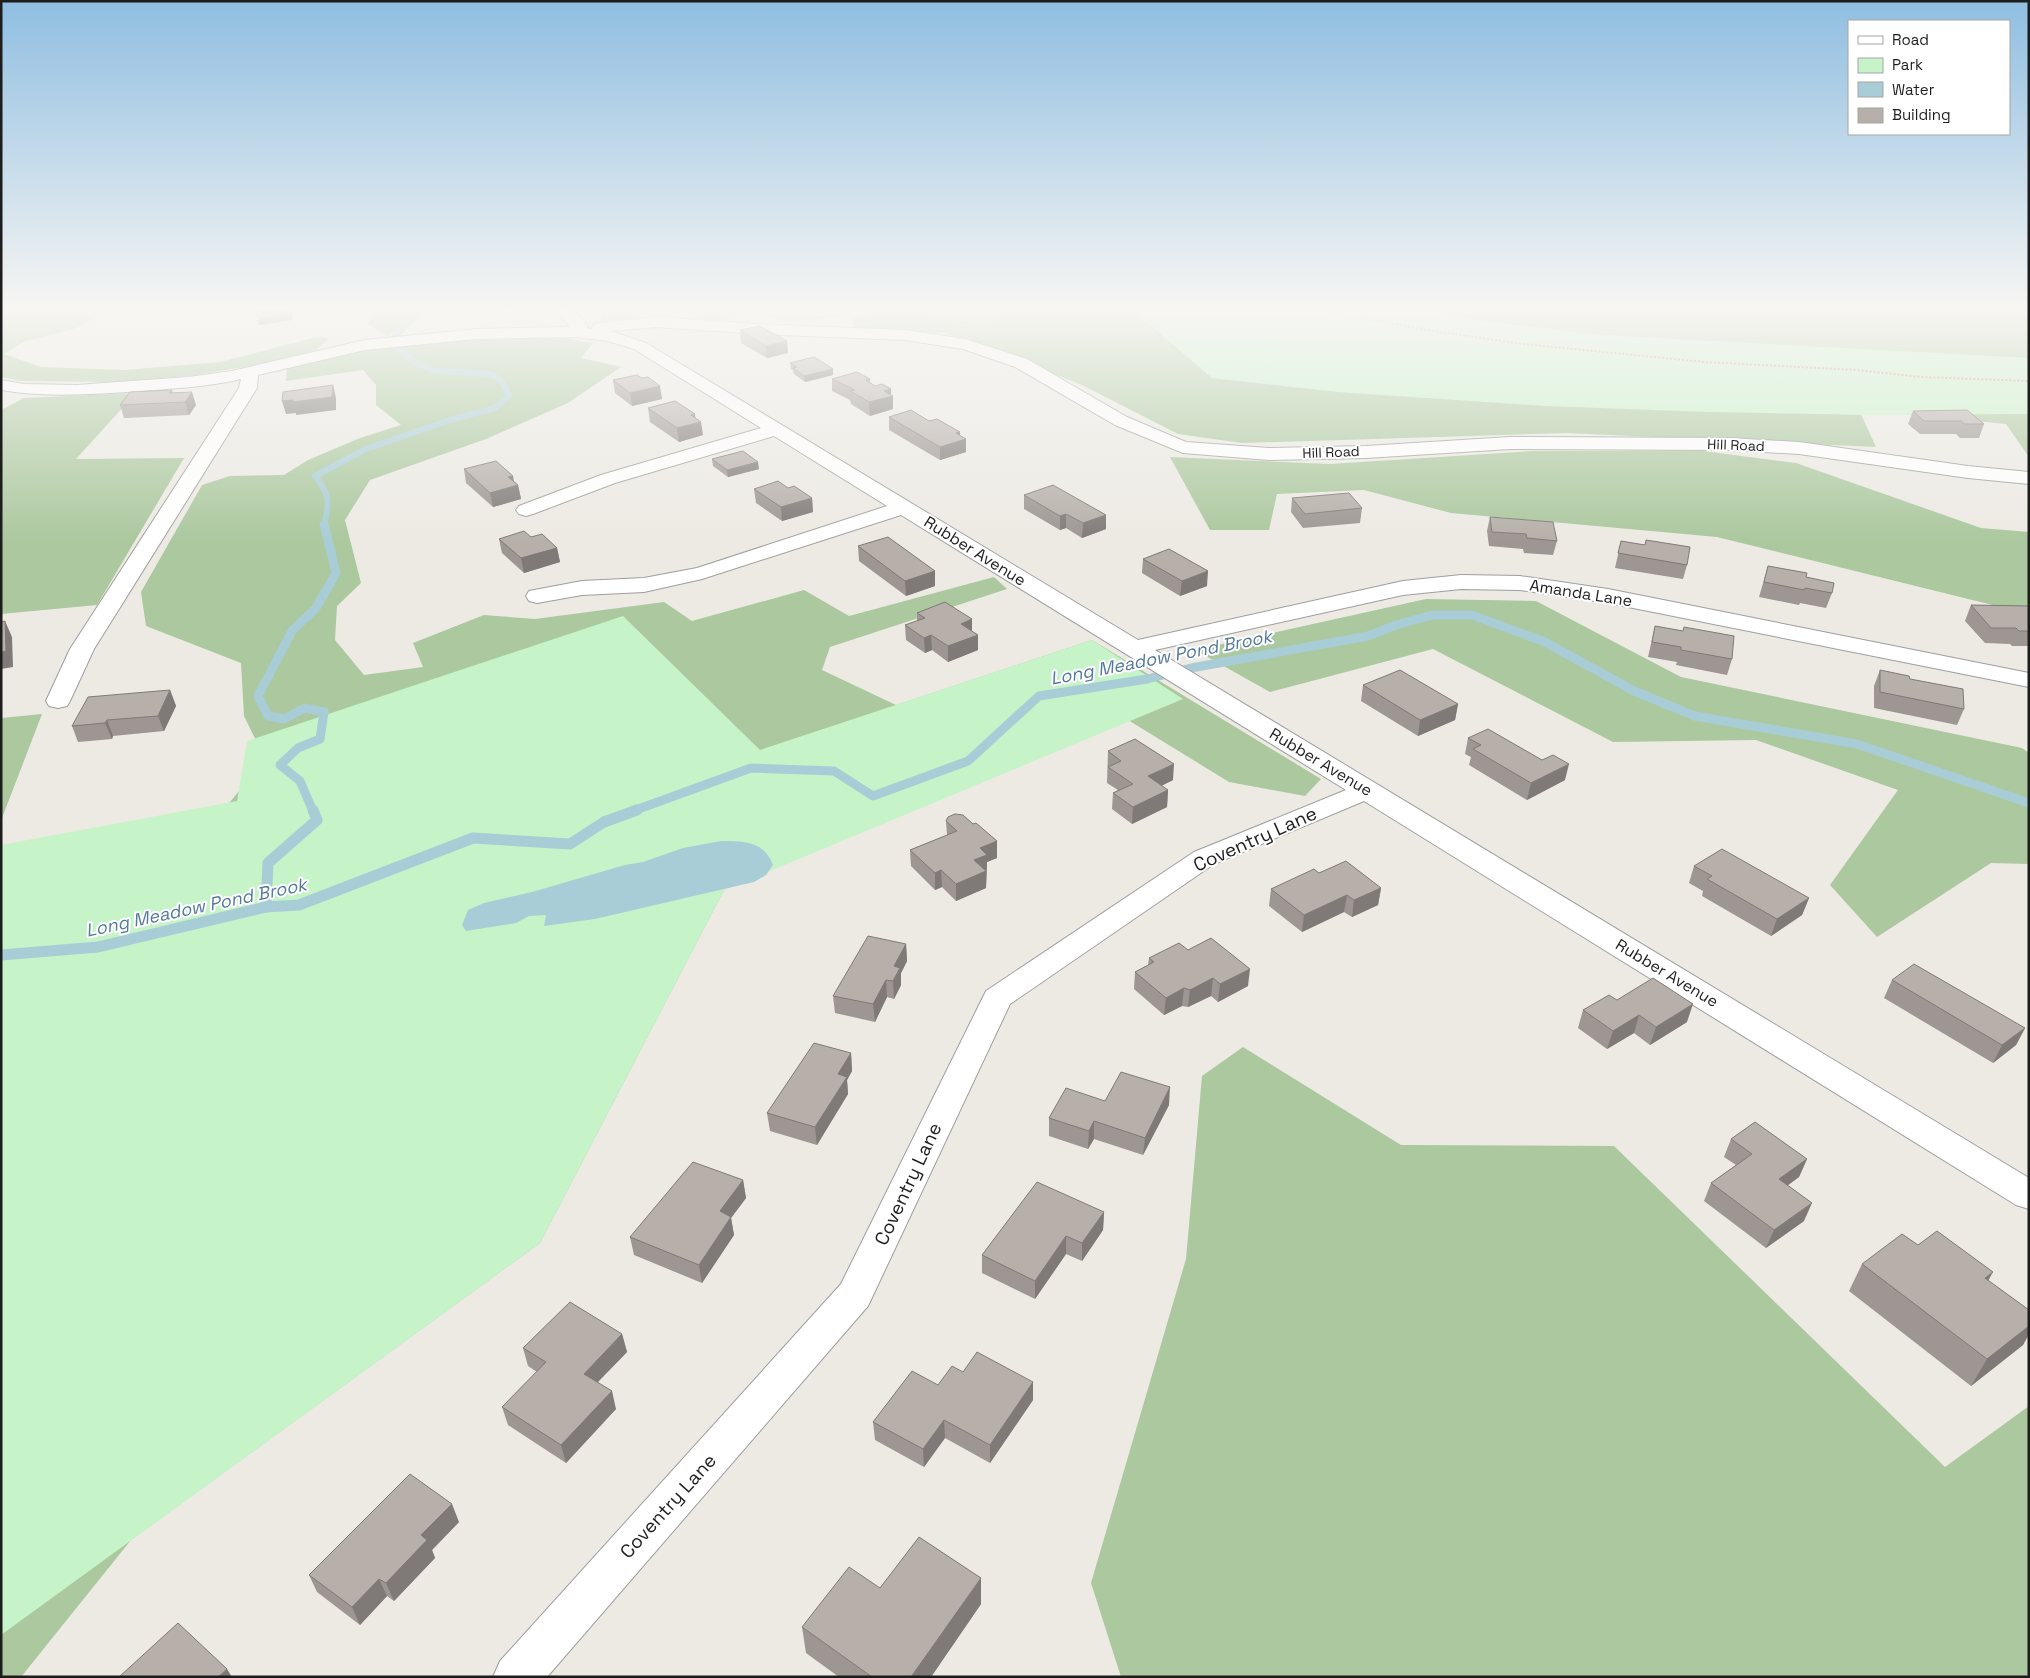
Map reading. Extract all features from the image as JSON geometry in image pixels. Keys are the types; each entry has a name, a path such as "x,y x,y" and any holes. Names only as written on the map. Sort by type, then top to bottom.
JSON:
{"street":[{"path":"3,385 40,390 104,389 148,385"},
{"path":"58,701 82,648 248,385"},
{"name":"Rubber Avenue","path":"705,385 1191,684 2029,1194"},
{"name":"Hill Road","path":"1059,385 1121,421 1183,447 1269,454 1366,452 1510,443 1729,444 1799,448 1968,472 2029,478"},
{"path":"526,510 599,482 778,429"},
{"path":"537,596 582,588 644,585 702,573 904,507"},
{"name":"Amanda Lane","path":"1133,648 1403,588 1461,582 1520,583 1608,596 2029,680"},
{"name":"Coventry Lane","path":"516,1677 856,1295 998,998 1204,858 1368,790"}],"green space":[{"path":"376,385 594,385 568,403 486,439 370,480 345,520 361,583 337,606 335,640 364,675 423,667 413,643 484,615 535,619 664,602 692,621 804,590 849,616 994,577 1007,589 830,647 822,670 896,705 1092,640 1321,779 1305,796 1229,782 1115,712 788,833 724,890 540,1243 131,1540 21,1677 1,1677 1,932 205,833 265,759 244,716 241,663 146,626 141,592 202,485 230,476 284,475 308,460 360,438 401,425 376,405"},
{"path":"1083,385 2013,385 2029,387 2029,457 2006,424 1859,410 1876,447 1567,433 1242,443 1178,434"},
{"path":"1278,385 2029,385 2029,414 1870,415 1708,412 1545,406 1338,392"},
{"path":"136,393 76,459 184,458 97,605 1,614 1,410 24,398"},
{"path":"1532,451 1703,451 1796,463 1981,528 2029,532 2029,614 1717,537 1451,513 1364,490 1277,494 1269,530 1210,530 1170,457 1330,464"},
{"path":"1426,599 1536,601 1681,677 2022,748 2029,753 2029,864 1991,863 1877,937 1830,885 1898,790 1756,740 1613,742 1433,649 1270,692 1195,650"},
{"path":"623,616 760,750 1092,640 1183,699 724,890 540,1243 1,1635 1,845 237,801 247,741"},
{"path":"42,714 2,818 1,819 1,718"},
{"path":"1243,1047 1401,1145 1614,1146 1945,1467 2029,1406 2029,1677 1121,1677 1091,1583 1186,1259 1202,1076"}],"water":[{"path":"721,841 745,842 759,847 769,857 773,865 766,875 754,882 595,919 544,926 546,915 529,916 516,923 466,931 462,925 468,910 484,903 532,892 625,865 643,862 683,848"}],"building":[{"path":"333,385 332,397 293,402 293,400 282,401 283,392"},
{"path":"620,385 660,386 630,393"},
{"path":"845,385 884,385 891,389 884,391 893,396 869,402 850,391 855,390"},
{"path":"172,390 169,393 192,392 185,402 120,405 130,392"},
{"path":"675,401 695,414 691,415 701,422 677,428 648,408"},
{"path":"911,410 929,421 937,419 960,432 956,433 966,439 940,447 889,417"},
{"path":"1967,410 1984,424 1965,424 1961,421 1924,421 1913,411"},
{"path":"743,451 758,462 727,470 712,459"},
{"path":"496,461 513,476 508,477 518,485 490,493 464,469"},
{"path":"778,481 788,488 794,486 812,498 781,507 754,489"},
{"path":"1053,485 1106,515 1083,523 1066,514 1060,516 1024,495"},
{"path":"1349,493 1362,508 1305,514 1292,498"},
{"path":"1490,517 1553,522 1557,541 1527,538 1526,534 1492,532"},
{"path":"524,531 531,537 542,534 557,548 521,558 499,539"},
{"path":"888,537 935,571 905,581 858,546"},
{"path":"1646,540 1690,547 1687,565 1618,553 1621,541 1645,545"},
{"path":"1169,549 1208,571 1182,581 1143,559"},
{"path":"1768,566 1807,573 1806,577 1834,583 1832,593 1805,588 1804,590 1764,582"},
{"path":"945,602 972,619 961,624 978,635 948,646 931,635 924,638 905,625 925,618 917,613"},
{"path":"1971,605 2029,606 2029,631 2019,631 2016,628 1991,628"},
{"path":"5,621 6,651 1,652 1,622"},
{"path":"1655,626 1683,631 1684,627 1734,636 1732,659 1681,650 1681,647 1652,642"},
{"path":"1400,670 1458,704 1420,720 1363,685"},
{"path":"1880,670 1909,676 1910,679 1963,689 1964,709 1880,692"},
{"path":"170,690 158,716 107,720 105,723 72,726 88,697"},
{"path":"1488,729 1542,760 1553,755 1569,764 1531,783 1473,749 1481,745 1468,738"},
{"path":"1135,739 1174,764 1148,776 1168,790 1133,807 1113,793 1133,784 1108,767 1121,761 1108,751"},
{"path":"955,814 963,815 973,824 976,823 997,841 980,848 987,855 974,860 986,871 956,884 941,870 935,873 910,850 957,831 946,821 948,817"},
{"path":"1722,849 1809,898 1777,919 1707,879 1712,876 1694,866"},
{"path":"1346,861 1381,888 1354,900 1347,895 1304,915 1271,889 1314,869 1319,873"},
{"path":"868,936 906,944 894,966 900,968 893,981 886,980 873,1004 833,996"},
{"path":"1211,938 1250,969 1220,984 1213,978 1190,990 1184,988 1166,998 1135,972 1154,962 1149,958 1179,943 1188,950"},
{"path":"1914,964 2025,1028 2002,1045 1892,980"},
{"path":"1653,978 1693,1004 1656,1027 1639,1015 1613,1031 1583,1010 1609,995 1617,1000"},
{"path":"814,1043 851,1053 838,1074 847,1077 815,1127 767,1113"},
{"path":"1121,1072 1170,1087 1145,1138 1094,1121 1089,1131 1049,1118 1066,1088 1105,1101"},
{"path":"1755,1122 1807,1159 1779,1179 1812,1203 1774,1230 1711,1183 1752,1154 1731,1139"},
{"path":"693,1162 743,1180 720,1211 731,1217 699,1265 630,1237"},
{"path":"1037,1182 1104,1212 1082,1243 1066,1236 1035,1281 982,1255"},
{"path":"1937,1231 1993,1272 1985,1278 2029,1310 2029,1326 1987,1359 1862,1264 1902,1234 1918,1245"},
{"path":"570,1302 622,1334 584,1374 612,1391 561,1445 502,1407 546,1362 523,1348"},
{"path":"977,1352 1033,1382 990,1445 944,1420 923,1449 873,1422 912,1371 938,1385 952,1366 963,1372"},
{"path":"410,1474 452,1504 421,1535 427,1540 386,1583 379,1579 352,1607 309,1575"},
{"path":"919,1537 981,1578 911,1677 872,1677 802,1627 849,1567 880,1588"},
{"path":"178,1623 227,1669 218,1677 119,1677"}],"waterway":[{"path":"324,524 328,505 327,499 324,488 315,476 366,449 450,420 495,408 509,396 504,385"},
{"path":"313,811 300,781 280,765 298,748 320,739 324,712 305,708 284,719 268,716 258,696 292,631 316,608 336,573 324,524"},
{"name":"Long Meadow Pond Brook","path":"633,811 751,768 834,771 873,796 968,761 1039,696 1147,679 1191,668 1368,636 1396,625 1432,615 1472,615 1545,642 1634,691 1695,716 1857,744 2029,803"},
{"path":"266,907 268,863 317,820 313,810"},
{"name":"Long Meadow Pond Brook","path":"266,907 299,905 473,838 570,844 604,822 637,810"},
{"name":"Long Meadow Pond Brook","path":"1,955 98,947 266,907"}]}
